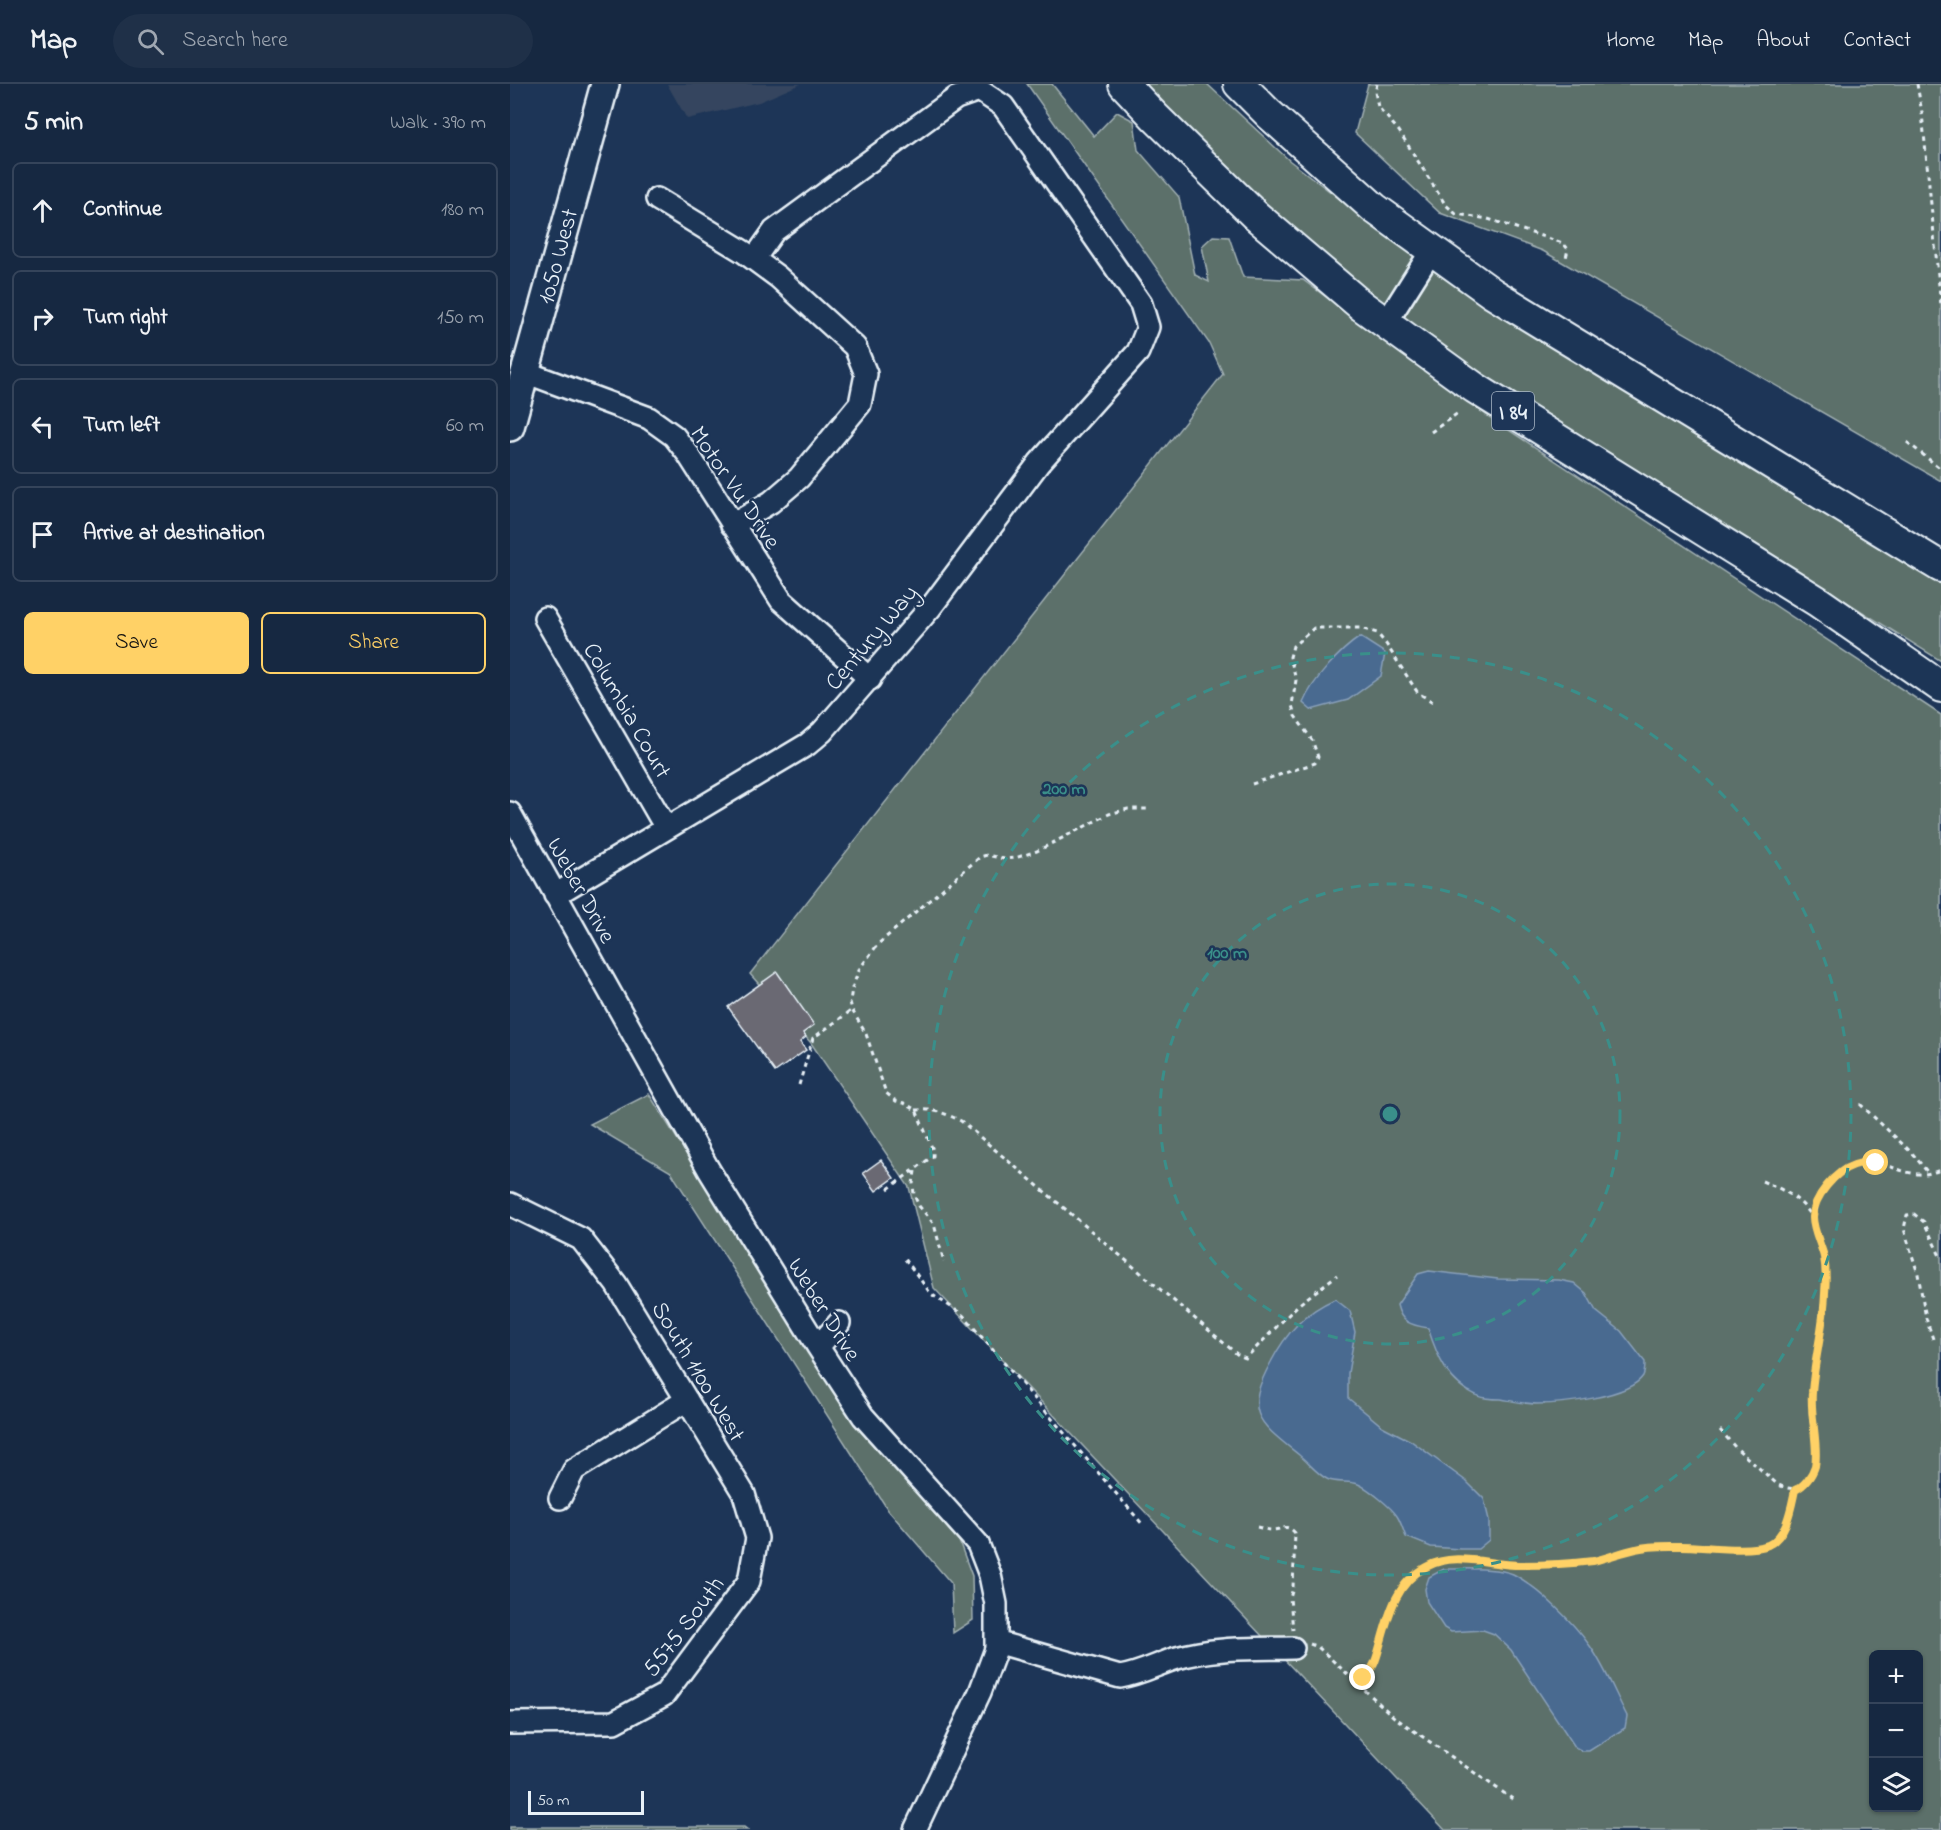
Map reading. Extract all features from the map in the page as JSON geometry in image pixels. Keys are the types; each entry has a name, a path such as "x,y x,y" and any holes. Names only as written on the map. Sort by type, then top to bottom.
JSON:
{"highway":[{"name":"I 84","path":"1124,84 1255,215 1362,306 1475,388 1817,601 1941,687"},
{"path":"1239,84 1269,114 1374,208 1492,293 1941,567"}],"main road":[{"name":"1050 West","path":"510,427 605,84"}],"street":[{"name":"Century Way","path":"555,895 808,744 822,732 931,607 1039,463 1138,352 1148,327 1141,303 1003,106 980,90 956,98 774,231 754,259"},
{"path":"657,199 754,259 778,277 855,347 866,374 860,404 799,478 771,501 732,525"},
{"path":"1386,323 1432,250"},
{"name":"Motor Vu Drive","path":"525,372 649,418 674,435 781,600 870,679"},
{"name":"Columbia Court","path":"545,618 666,828"},
{"name":"Weber Drive","path":"510,813 709,1170 821,1343 863,1416 978,1544 990,1575 996,1604 996,1649 980,1692 915,1830"},
{"name":"South 1100 West","path":"510,1204 581,1239 616,1284 744,1494 757,1538"},
{"path":"821,1343 839,1323"},
{"path":"560,1498 574,1470 687,1400"},
{"name":"5575 South","path":"510,1723 614,1722 664,1695 749,1581 757,1538"},
{"path":"996,1642 1120,1677 1132,1676 1178,1658 1219,1650 1296,1642"}],"path":[{"path":"1377,84 1375,92 1378,107 1399,130 1445,204 1456,214 1488,219 1563,243 1568,249 1566,258"},
{"path":"1917,84 1922,113 1941,306"},
{"path":"1431,432 1458,413"},
{"path":"1907,442 1941,469"},
{"path":"1252,784 1315,763 1318,757 1312,740 1295,716 1292,705 1296,680 1290,657 1293,646 1314,628 1360,628 1377,633 1418,693 1433,702"},
{"path":"888,1189 933,1156 933,1150 916,1110 896,1101 886,1093 866,1034 852,1010 850,1002 852,988 860,968 878,944 980,857 987,855 1004,859 1015,858 1036,851 1109,814 1128,808 1148,809"},
{"path":"799,1085 813,1038 852,1010"},
{"path":"1860,1104 1912,1153 1929,1174"},
{"path":"916,1110 924,1109 948,1114 961,1121 1238,1355 1246,1358 1298,1305 1336,1275"},
{"path":"1813,1217 1818,1200 1829,1183 1851,1166 1865,1162 1890,1165 1909,1172 1929,1174 1941,1170"},
{"path":"915,1169 914,1195 919,1206 934,1224 944,1262"},
{"path":"1720,1430 1735,1447 1784,1488 1795,1490 1800,1487 1809,1479 1814,1469 1816,1459 1811,1412 1812,1391 1825,1294 1824,1259 1813,1217 1800,1200 1785,1190 1762,1181"},
{"path":"1933,1339 1926,1318 1918,1274 1904,1229 1907,1215 1914,1214 1923,1222 1941,1258"},
{"path":"905,1258 931,1294 963,1314 1144,1526"},
{"path":"1352,1680 1363,1678 1370,1673 1376,1662 1389,1613 1398,1593 1412,1575 1427,1566 1466,1559 1519,1565 1593,1561 1639,1548 1680,1546 1753,1548 1769,1545 1778,1537 1786,1523 1795,1490"},
{"path":"1257,1527 1270,1530 1286,1526 1295,1533 1293,1588 1290,1598 1296,1642 1318,1647 1394,1717 1514,1800"}],"shaded area":[{"path":"667,84 801,84 759,102 687,119"},
{"path":"1360,637 1385,653 1381,676 1348,700 1311,710 1303,703 1313,685 1336,658"},
{"path":"1429,1271 1498,1279 1559,1280 1574,1283 1586,1293 1596,1311 1621,1331 1645,1362 1643,1376 1624,1389 1578,1401 1532,1404 1478,1396 1451,1377 1435,1349 1428,1328 1408,1322 1399,1311 1397,1305 1418,1274"},
{"path":"1335,1299 1350,1311 1355,1332 1348,1373 1348,1398 1382,1426 1411,1441 1466,1481 1484,1499 1489,1520 1489,1540 1478,1549 1431,1547 1406,1537 1397,1516 1379,1498 1358,1484 1323,1477 1273,1434 1259,1415 1258,1393 1262,1379 1283,1342 1297,1324 1314,1310"},
{"path":"1444,1569 1507,1572 1523,1580 1544,1596 1575,1627 1595,1654 1627,1716 1625,1728 1589,1751 1582,1751 1575,1747 1511,1650 1494,1634 1483,1630 1451,1632 1444,1628 1427,1602 1425,1589 1429,1577"}],"green space":[{"path":"1027,84 1052,84 1094,136 1117,112 1134,121 1138,150 1179,197 1195,275 1209,282 1202,246 1213,236 1229,237 1243,277 1303,280 1486,415 1941,715 1941,1830 1445,1830 934,1288 909,1187 811,1043 750,974 1223,374 1209,343"},
{"path":"1142,84 1207,84 1290,161 1425,264 1506,320 1941,578 1941,661 1478,371 1360,286 1251,191"},
{"path":"1368,84 1941,84 1941,481 1543,251 1440,213 1355,133"},
{"path":"649,1094 856,1423 959,1541 972,1576 973,1620 953,1633 951,1583 888,1510 671,1172 590,1124"},
{"path":"510,1827 744,1827 748,1830 510,1830"}],"building":[{"path":"777,972 814,1025 803,1033 806,1037 800,1042 806,1050 775,1072 728,1007"},
{"path":"881,1160 894,1178 876,1191 863,1173"}],"route":[{"path":"1363,1678 1370,1673 1376,1662 1389,1613 1398,1593 1412,1575 1427,1566 1466,1559 1519,1565 1593,1561 1639,1548 1680,1546 1753,1548 1769,1545 1778,1537 1786,1523 1795,1490 1809,1479 1816,1459 1811,1412 1812,1391 1825,1294 1824,1259 1813,1217 1818,1200 1829,1183 1840,1173 1851,1166 1865,1162 1876,1163"}]}
